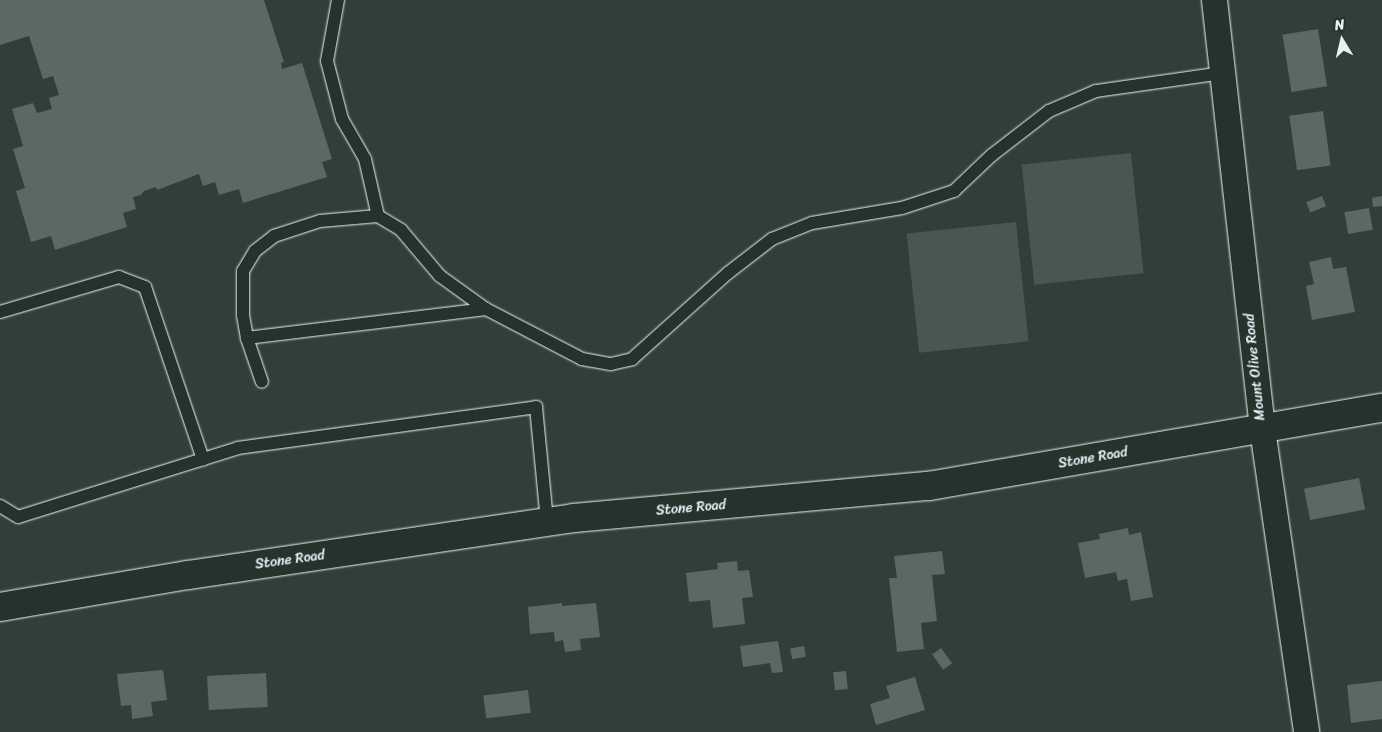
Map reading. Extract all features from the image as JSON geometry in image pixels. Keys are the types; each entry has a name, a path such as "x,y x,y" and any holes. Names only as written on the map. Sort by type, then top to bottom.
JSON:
{"street":[{"name":"Mount Olive Road","path":"1214,0 1262,429 1306,732"},
{"name":"Stone Road","path":"0,607 188,575 547,522 929,486 1382,408"}],"lane":[{"path":"338,0 327,61 342,119 366,159 378,216"},
{"path":"262,382 247,338 243,316 243,272 255,251 274,236 320,221 378,216 401,230 440,276 486,309 582,359 611,364 632,359 728,272 772,239 812,223 902,208 954,191 992,155 1049,111 1096,91 1222,73"},
{"path":"0,312 119,277 145,287 203,459"},
{"path":"247,338 486,309"},
{"path":"0,506 18,517 238,448 536,408 547,522"}],"shaded area":[{"path":"1131,153 1144,273 1034,285 1022,164"},
{"path":"1016,222 1029,341 919,353 907,233"}],"building":[{"path":"0,0 264,0 284,62 281,63 282,69 302,63 332,159 322,162 327,177 243,203 239,189 219,195 215,182 203,186 199,174 157,190 156,187 144,191 141,195 133,197 136,209 123,213 127,227 55,250 51,236 31,242 16,191 25,188 13,149 23,146 12,109 33,103 37,113 52,109 49,98 59,95 53,76 43,79 29,36 0,45"},
{"path":"1318,29 1327,86 1292,92 1282,35"},
{"path":"1323,111 1331,165 1297,170 1289,116"},
{"path":"1322,196 1326,206 1310,213 1306,202"},
{"path":"1382,196 1382,206 1373,207 1372,198"},
{"path":"1369,208 1373,230 1348,234 1344,212"},
{"path":"1331,257 1333,269 1346,267 1355,312 1312,320 1306,286 1314,284 1309,262"},
{"path":"1359,478 1365,509 1310,520 1304,489"},
{"path":"1128,528 1129,535 1141,532 1153,597 1131,601 1127,579 1118,581 1116,572 1085,578 1078,543 1100,539 1099,534"},
{"path":"942,551 945,574 932,575 937,621 921,623 924,649 897,652 889,578 897,578 894,556"},
{"path":"737,561 738,571 749,570 753,597 742,598 745,624 713,628 710,600 689,602 686,573 718,569 717,563"},
{"path":"562,603 562,606 596,603 600,637 580,639 581,650 565,652 563,640 555,642 554,632 530,634 528,607"},
{"path":"778,641 783,672 772,673 770,663 743,667 740,646"},
{"path":"804,646 806,657 792,659 790,648"},
{"path":"941,648 952,663 943,670 932,654"},
{"path":"163,670 167,700 151,702 153,716 132,719 131,705 121,706 117,674"},
{"path":"846,671 848,689 835,690 833,672"},
{"path":"266,673 268,707 209,710 207,676"},
{"path":"915,677 925,710 876,725 870,704 890,698 886,686"},
{"path":"1382,681 1382,719 1351,723 1347,685"},
{"path":"528,690 531,713 486,718 483,695"}]}
